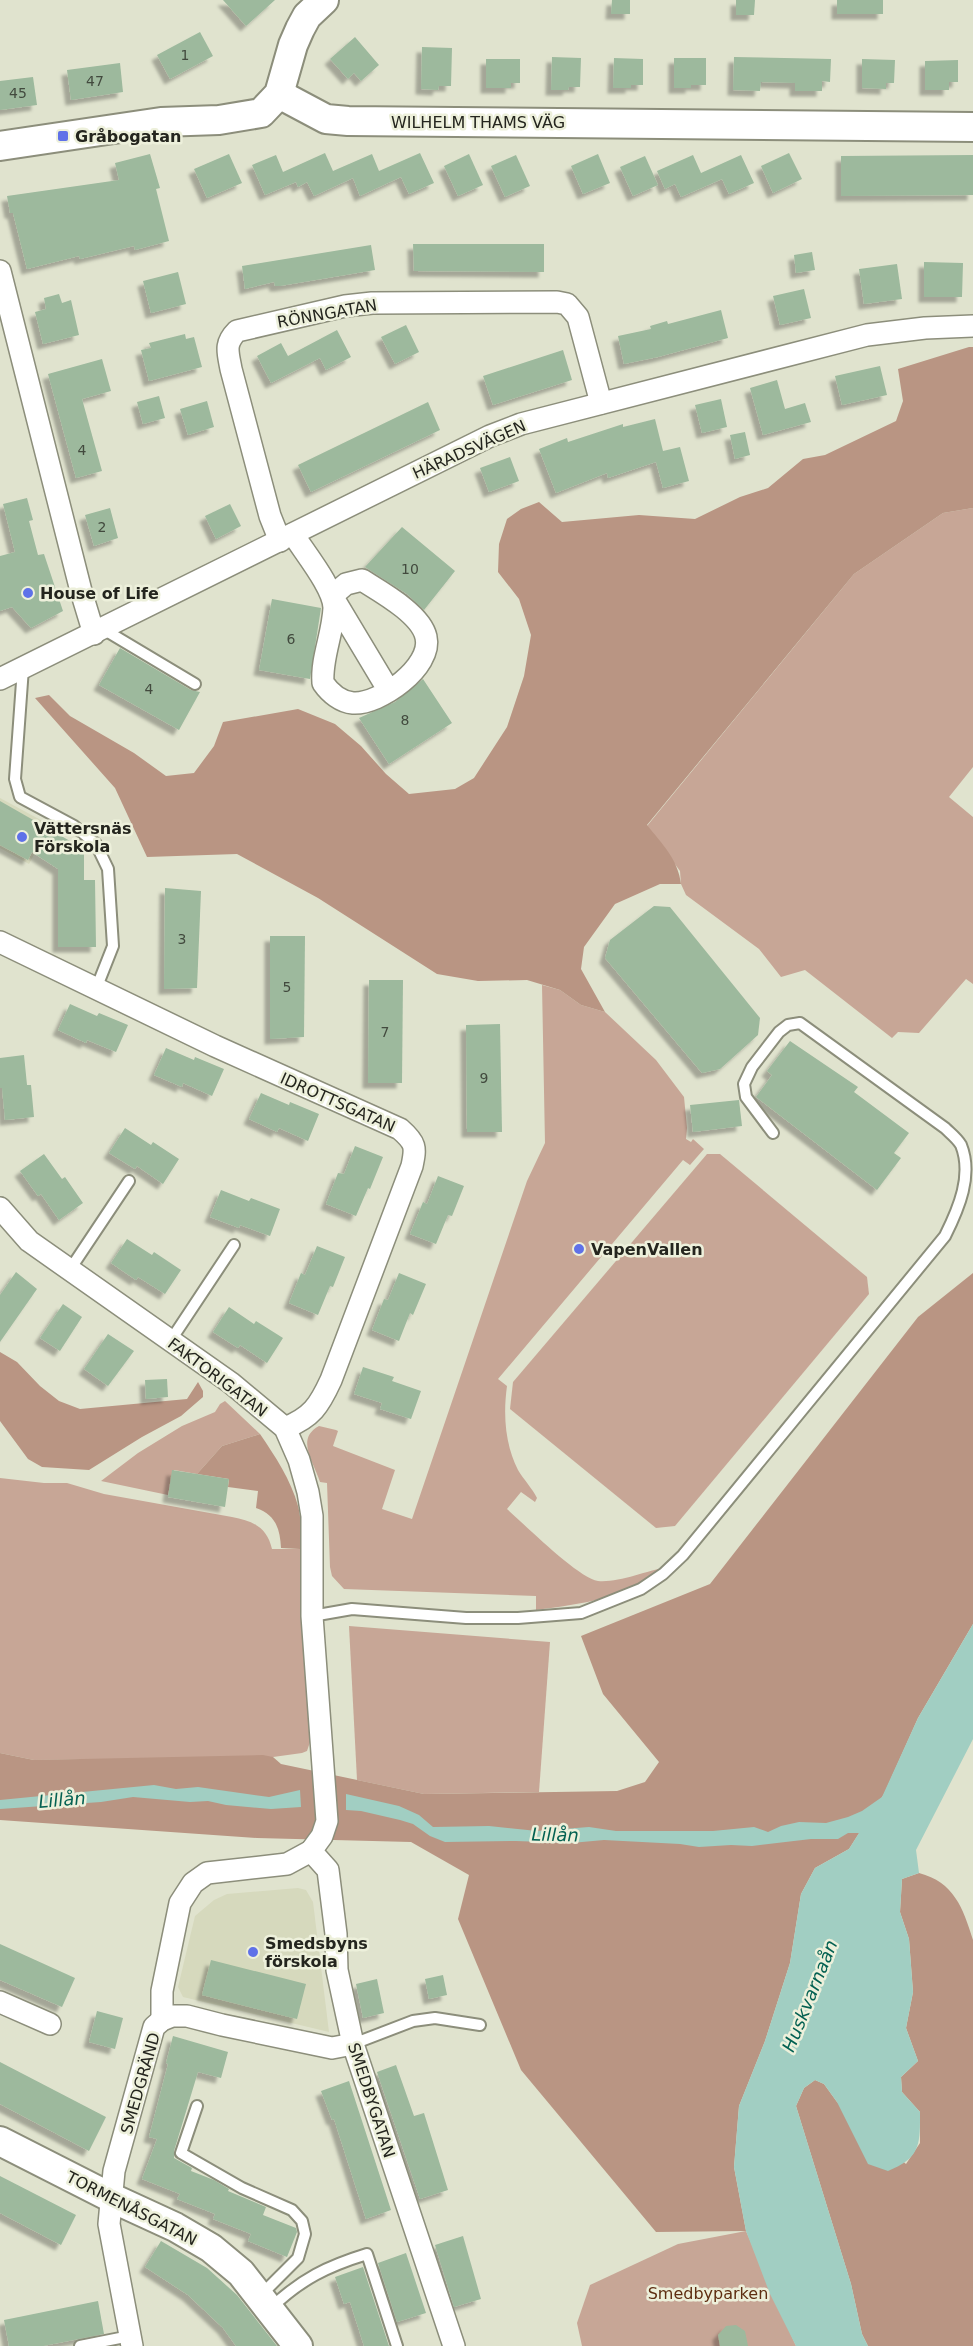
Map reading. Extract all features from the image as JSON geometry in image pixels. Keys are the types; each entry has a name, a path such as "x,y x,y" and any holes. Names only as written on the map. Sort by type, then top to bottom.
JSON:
{"street":[{"path":"0,146 161,122 244,117 261,113 279,94 300,29 308,16 324,0"},
{"name":"WILHELM THAMS VÄG","path":"279,94 326,119 348,122 973,127"},
{"path":"0,271 81,591 98,632"},
{"name":"RÖNNGATAN","path":"389,691 332,596 270,516 231,369 227,349 229,339 237,331 345,306 372,303 557,302 567,304 578,317 601,403"},
{"name":"HÄRADSVÄGEN","path":"0,679 490,436 521,424 867,335 925,328 973,326"},
{"path":"362,580 398,604 421,625 427,639 424,654 410,676 389,691 369,701 352,703 338,698 323,683 322,672 334,609 332,596 346,584 362,580"},
{"name":"IDROTTSGATAN","path":"0,942 215,1047 400,1129 411,1139 416,1150 412,1166 321,1403 313,1413 297,1424 285,1428"},
{"name":"FAKTORIGATAN","path":"0,1208 29,1241 231,1383 285,1428 302,1471 312,1516 312,1616"},
{"path":"162,2020 162,1991 180,1903 193,1883 207,1873 287,1864 311,1851 322,1836 327,1821 312,1616"},
{"name":"SMEDBYGATAN","path":"311,1851 328,1870 336,1934 337,1970 353,2044 454,2346"},
{"path":"0,2001 50,2024"},
{"name":"SMEDGRÄND","path":"131,2341 109,2224 114,2171 154,2027 162,2020 172,2016 187,2016 333,2048 353,2044"},
{"name":"TORMENÅSGATAN","path":"0,2141 175,2227 211,2248 241,2272 266,2301 298,2346"}],"lane":[{"path":"98,632 195,684"},
{"path":"23,668 15,779 20,797 74,826 96,844 108,869 112,946 96,989"},
{"path":"312,1616 351,1610 466,1618 518,1618 581,1613 641,1589 663,1574 683,1555 945,1236 968,1184 970,1174 967,1157 960,1143 945,1128 800,1023 788,1025 779,1032 752,1067 744,1084 746,1097 773,1133"},
{"path":"69,1271 129,1181"},
{"path":"171,1340 234,1245"},
{"path":"353,2044 413,2021 435,2018 480,2025"},
{"path":"197,2106 181,2153 242,2188 292,2210 302,2221 305,2235 298,2258 266,2301"},
{"path":"266,2301 332,2264 367,2253 396,2346"},
{"path":"80,2346 131,2341"}],"shaded area":[{"path":"973,347 973,508 943,513 854,574 647,825 673,859 681,884 660,884 615,904 584,947 581,969 605,1012 581,1005 560,990 527,980 478,981 437,974 318,898 237,854 147,857 115,788 35,698 49,695 70,716 134,753 166,776 194,773 214,746 223,722 298,709 335,724 361,746 386,774 409,794 455,789 474,778 507,727 524,676 531,635 519,599 498,572 499,544 507,519 521,509 539,502 562,522 639,515 695,519 740,497 768,488 803,459 825,455 896,421 903,401 898,369"},
{"name":"Vättersnäs Förskola","path":"0,798 50,825 29,864 0,848"},
{"path":"973,1273 973,1624 918,1718 884,1794 849,1849 815,1868 801,1894 790,1963 765,2041 739,2106 734,2167 746,2231 656,2232 521,2070 458,1919 469,1875 411,1842 257,1838 0,1820 0,1753 34,1760 263,1755 273,1757 281,1764 424,1794 617,1791 645,1782 659,1762 603,1694 581,1636 710,1584 918,1317"},
{"path":"0,1352 17,1362 40,1386 59,1401 80,1409 187,1399 198,1382 203,1391 203,1397 181,1416 89,1470 42,1467 28,1459 0,1421"},
{"path":"260,1434 282,1468 295,1496 300,1517 300,1549 281,1548 276,1524 263,1511 256,1508 258,1491 228,1487 229,1479 197,1474 222,1446"},
{"path":"919,1873 931,1877 949,1890 961,1907 973,1940 973,2346 868,2346 862,2334 851,2284 796,2106 804,2088 815,2080 824,2084 837,2102 906,2164 920,2143 920,2112 902,2092 901,2077 918,2061 906,2028 913,1992 909,1939 900,1912 902,1879"},
{"name":"Smedsbyns förskola","path":"298,1888 306,1890 313,1902 329,2032 183,1997 178,1987 195,1916 214,1900 227,1894"}],"green space":[{"path":"973,508 973,767 949,797 973,817 973,984 966,979 919,1033 898,1032 892,1038 805,970 781,977 759,949 686,895 681,884 680,871 647,826 854,574 943,513"},
{"path":"542,985 560,990 581,1005 605,1012 656,1060 684,1097 686,1139 691,1142 693,1139 704,1149 690,1165 683,1160 498,1379 507,1386 505,1418 510,1450 518,1470 537,1498 535,1502 521,1492 507,1509 565,1561 589,1578 598,1581 623,1579 666,1567 652,1578 621,1593 588,1602 536,1610 536,1596 344,1589 332,1576 327,1483 320,1482 308,1451 308,1437 319,1426 336,1430 338,1431 333,1446 395,1470 382,1509 412,1519 527,1181 545,1143"},
{"path":"707,1154 720,1154 867,1277 869,1294 675,1526 656,1528 510,1409 513,1382"},
{"path":"225,1401 260,1434 222,1446 197,1474 174,1470 168,1495 101,1481 138,1453 182,1426 215,1412"},
{"path":"0,1478 67,1483 104,1494 240,1519 253,1523 263,1530 272,1549 300,1549 310,1742 307,1751 273,1757 34,1760 0,1753"},
{"path":"349,1626 550,1642 539,1792 424,1794 357,1780"},
{"name":"Smedbyparken","path":"746,2231 796,2346 582,2346 577,2323 590,2285 678,2244"}],"water":[{"path":"973,1624 973,1739 916,1850 919,1873 902,1879 900,1912 909,1939 913,1992 906,2028 918,2061 901,2077 902,2092 920,2112 919,2141 913,2155 907,2161 888,2171 868,2164 837,2102 824,2084 815,2080 804,2088 796,2106 851,2284 862,2334 868,2346 796,2346 770,2294 746,2231 734,2167 739,2106 765,2041 790,1963 801,1894 815,1868 849,1849 859,1833 848,1833 838,1839 811,1839 752,1846 699,1847 604,1840 571,1843 445,1842 430,1836 413,1824 361,1811 346,1810 346,1794 399,1806 419,1815 433,1827 489,1826 537,1831 589,1827 616,1831 713,1831 754,1827 768,1832 799,1822 826,1823 862,1811 882,1797 918,1718"},
{"name":"Lillån","path":"154,1785 176,1789 198,1787 269,1797 300,1790 301,1807 271,1809 208,1801 190,1802 133,1797 101,1802 0,1809 0,1800"}],"building":[{"path":"223,0 275,0 246,26"},
{"path":"612,0 630,0 630,14 611,14"},
{"path":"736,0 755,0 754,15 736,15"},
{"path":"837,0 883,0 883,14 837,14"},
{"path":"200,32 213,56 170,79 157,55"},
{"path":"355,37 379,65 361,81 354,73 348,79 330,59"},
{"path":"422,47 452,48 451,86 439,86 438,90 421,89"},
{"path":"552,57 581,58 580,87 551,90"},
{"path":"734,57 831,59 830,82 822,81 822,91 795,91 795,83 761,82 760,91 733,90"},
{"path":"614,58 643,59 643,85 613,88"},
{"path":"674,58 706,58 706,85 674,88"},
{"path":"486,59 520,59 520,83 511,83 511,88 486,88"},
{"path":"862,59 895,60 894,83 886,83 886,89 862,88"},
{"path":"958,60 958,82 949,82 949,90 925,90 925,61"},
{"path":"120,63 123,92 71,100 67,70"},
{"path":"33,77 37,105 0,110 0,81"},
{"path":"325,153 333,171 372,154 379,171 420,153 434,183 409,194 401,177 360,196 353,178 314,196 307,182 298,187 296,182 265,195 252,165 276,155 283,172"},
{"path":"789,153 802,179 773,193 761,166"},
{"path":"150,154 160,188 156,189 169,241 135,250 134,246 80,259 79,256 27,269 7,196 119,180 115,163"},
{"path":"229,154 242,183 207,198 194,169"},
{"path":"469,154 483,185 458,196 444,166"},
{"path":"598,154 610,183 583,194 571,166"},
{"path":"516,155 530,186 505,197 491,166"},
{"path":"693,155 701,173 741,155 754,183 729,194 722,179 681,197 675,184 665,189 657,171"},
{"path":"973,155 973,195 841,196 841,156"},
{"path":"645,156 658,185 633,196 620,167"},
{"path":"413,244 544,244 544,272 414,271"},
{"path":"371,245 375,270 280,286 275,286 274,282 245,289 242,266"},
{"path":"812,252 815,270 796,273 794,255"},
{"path":"924,262 963,263 962,297 924,297"},
{"path":"897,264 902,299 864,304 859,269"},
{"path":"178,272 186,304 151,313 143,281"},
{"path":"804,289 811,318 780,325 773,296"},
{"path":"59,294 62,303 71,300 79,335 43,344 35,312 46,309 44,298"},
{"path":"721,310 728,338 624,364 618,336 651,329 650,326 667,321 668,324"},
{"path":"406,325 419,352 395,364 381,337"},
{"path":"337,330 351,357 326,370 320,358 271,383 257,356 281,343 288,356"},
{"path":"185,334 186,339 194,337 202,367 149,381 141,350 151,348 149,343"},
{"path":"563,350 572,380 493,405 483,376"},
{"path":"102,359 111,391 82,399 102,471 76,478 48,374"},
{"path":"880,366 887,395 842,405 835,376"},
{"path":"777,380 785,409 805,403 811,422 763,435 750,388"},
{"path":"159,396 165,418 143,424 137,402"},
{"path":"721,399 727,427 702,433 695,405"},
{"path":"207,401 214,427 188,435 180,409"},
{"path":"428,402 440,430 311,492 298,465"},
{"path":"655,419 663,451 680,447 689,481 663,488 656,462 608,478 607,473 556,493 539,449 567,438 568,442 623,424 623,427"},
{"path":"745,432 750,455 735,459 730,435"},
{"path":"510,457 519,481 489,492 480,468"},
{"name":"House of Life","path":"27,498 33,520 29,521 38,555 44,554 63,611 31,628 12,607 0,611 0,556 15,552 3,504"},
{"path":"230,504 241,526 216,539 205,516"},
{"path":"110,508 118,538 94,546 85,515"},
{"path":"402,527 455,571 424,610 407,594 365,567"},
{"path":"272,599 321,608 310,679 259,670"},
{"path":"120,648 191,690 200,692 179,730 99,685"},
{"path":"423,679 452,723 389,764 359,718 395,702"},
{"path":"0,801 84,849 84,880 95,880 96,947 58,947 58,869 32,852 28,860 0,845"},
{"path":"165,888 201,891 197,988 164,989"},
{"path":"654,906 670,907 760,1018 758,1035 720,1069 702,1073 605,958 610,940"},
{"path":"270,936 305,936 304,1037 270,1039"},
{"path":"369,980 403,980 402,1083 368,1083"},
{"path":"70,1004 97,1016 99,1013 128,1025 116,1052 87,1040 86,1043 58,1030"},
{"path":"500,1024 502,1132 467,1132 466,1025"},
{"path":"790,1041 858,1087 854,1092 909,1133 894,1153 901,1158 877,1190 756,1097 772,1075 767,1071"},
{"path":"166,1048 224,1069 212,1096 183,1083 182,1087 154,1075"},
{"path":"24,1055 27,1085 31,1085 34,1117 5,1120 2,1088 0,1088 0,1058"},
{"path":"261,1093 319,1114 308,1141 279,1128 277,1132 249,1119"},
{"path":"739,1100 742,1126 693,1132 690,1105"},
{"path":"125,1128 179,1159 163,1184 137,1166 135,1169 109,1153"},
{"path":"355,1146 383,1157 356,1216 326,1204 338,1173 344,1174"},
{"path":"44,1154 62,1179 65,1177 83,1203 59,1220 41,1194 38,1196 20,1171"},
{"path":"438,1176 464,1186 452,1216 448,1215 436,1244 410,1234 423,1202 427,1204"},
{"path":"221,1190 249,1201 251,1198 280,1209 270,1236 210,1217"},
{"path":"127,1239 152,1255 154,1252 181,1270 165,1294 138,1277 136,1280 111,1263"},
{"path":"317,1246 345,1257 318,1315 289,1303 301,1273 305,1275"},
{"path":"16,1272 37,1289 0,1342 0,1295"},
{"path":"399,1273 426,1284 413,1315 410,1313 399,1341 372,1330 384,1299 388,1300"},
{"path":"63,1304 82,1317 60,1351 40,1338"},
{"path":"229,1307 254,1324 256,1321 283,1338 267,1363 240,1345 238,1348 213,1332"},
{"path":"108,1334 134,1351 108,1386 84,1369"},
{"path":"363,1367 394,1377 392,1381 421,1391 411,1419 380,1409 382,1403 354,1394"},
{"path":"167,1379 168,1397 146,1399 145,1380"},
{"path":"172,1470 229,1479 225,1507 168,1497"},
{"path":"0,1944 75,1978 62,2007 0,1980"},
{"path":"211,1960 306,1984 297,2019 202,1995"},
{"path":"443,1975 447,1995 429,1999 425,1979"},
{"path":"377,1979 384,2013 363,2018 356,1984"},
{"path":"97,2011 123,2018 115,2049 89,2042"},
{"path":"173,2036 228,2052 221,2078 198,2072 174,2151 174,2158 192,2168 191,2171 229,2189 228,2191 266,2207 263,2215 296,2228 297,2232 287,2257 248,2241 251,2234 213,2219 215,2214 177,2199 180,2194 142,2179 157,2139 149,2137"},
{"path":"0,2062 106,2117 89,2151 0,2104"},
{"path":"396,2065 414,2116 424,2113 448,2190 420,2199 377,2072"},
{"path":"349,2081 391,2210 366,2219 334,2119 332,2120 321,2091"},
{"path":"0,2176 76,2215 61,2245 0,2213"},
{"path":"463,2236 481,2299 454,2307 435,2245"},
{"path":"161,2241 207,2268 237,2295 277,2346 236,2346 223,2328 188,2295 145,2267"},
{"path":"406,2253 426,2313 397,2322 378,2263"},
{"path":"363,2267 389,2346 364,2346 350,2302 344,2304 335,2277"},
{"path":"98,2301 104,2334 43,2346 9,2346 4,2320"},
{"path":"736,2325 745,2331 748,2346 720,2346 718,2335 726,2326"}],"place":[{"name":"Gråbogatan","path":"63,136"},
{"name":"House of Life","path":"28,593"},
{"name":"Vättersnäs Förskola","path":"22,837"},
{"name":"VapenVallen","path":"579,1249"},
{"name":"Smedsbyns förskola","path":"253,1952"}],"water label":[{"name":"Huskvarnaån","path":"810,1996"}]}
